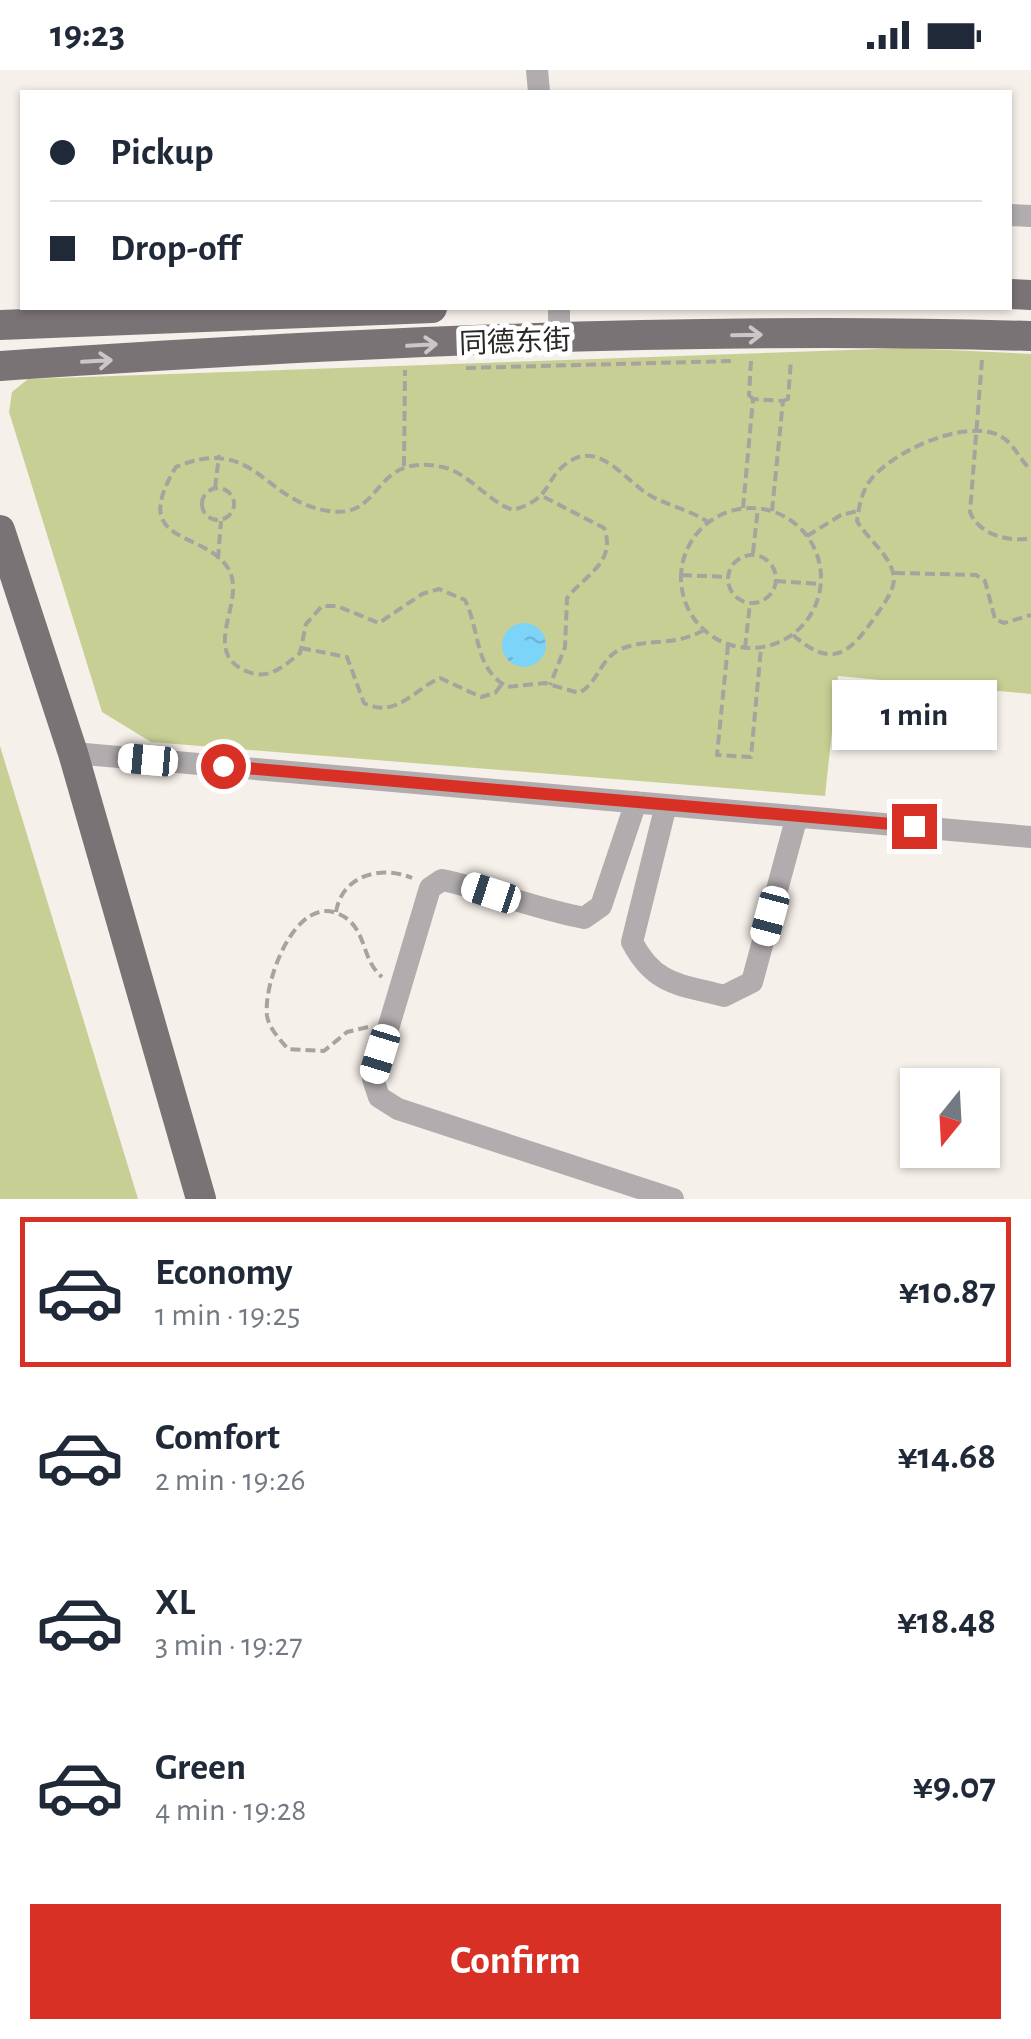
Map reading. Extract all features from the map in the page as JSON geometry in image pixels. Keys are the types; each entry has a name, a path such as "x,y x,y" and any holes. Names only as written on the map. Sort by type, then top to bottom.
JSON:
{"main road":[{"name":"同德东街","path":"0,324 378,310"},
{"name":"同德东街","path":"0,366 559,338 908,333 1031,336"},
{"path":"0,530 73,753 200,1199"}],"street":[{"path":"559,310 559,338"},
{"path":"73,753 1031,837"},
{"path":"636,802 601,906 584,918 453,882 442,880 430,888 372,1079 378,1098 398,1109 673,1199"},
{"path":"666,805 632,942 646,968 664,980 724,996 752,982 797,816"}],"path":[{"path":"983,356 970,512 974,524 1018,541 1031,538"},
{"path":"742,508 753,400 749,394 751,361 764,360"},
{"path":"753,400 788,399 791,360 778,360"},
{"path":"463,368 732,361"},
{"path":"404,466 406,370"},
{"path":"772,511 783,401"},
{"path":"794,634 821,654 840,654 857,644 884,604 894,582 890,562 857,522 858,511 871,479 898,458 965,429 977,430 996,434 1016,447 1031,470"},
{"path":"219,455 215,488 203,496 202,511 221,521"},
{"path":"704,630 680,644 621,649 604,660 595,684 578,693 550,685 502,684 490,676 481,660 464,600 439,589 422,594 379,623 337,606 322,606 312,612 301,648 282,668 267,675 237,668 226,650 223,632 235,583 226,564 177,537 163,518 160,504 176,467 199,457 219,455 253,466 281,489 326,511 344,512 364,505 396,468 404,466 446,467 496,504 514,510 544,497 556,473 573,458 594,457 610,462 652,497 708,522"},
{"path":"215,488 229,492 234,505 221,521 218,559"},
{"path":"544,497 604,528 608,540 606,557 566,598 565,647 550,685"},
{"path":"742,508 758,508 792,520 807,536 818,555 822,584 813,612 794,634 760,648 745,648 728,644 704,630 684,601 680,575 689,544 708,522 742,508"},
{"path":"753,556 758,508"},
{"path":"807,536 858,511"},
{"path":"753,556 772,565 776,581 769,596 750,603 732,593 728,577 735,562 753,556"},
{"path":"892,572 976,575 985,581 995,619 1004,623 1031,615"},
{"path":"680,575 728,577"},
{"path":"776,581 822,584"},
{"path":"745,648 750,603"},
{"path":"728,644 717,755 751,758 760,648"},
{"path":"301,648 347,657 364,703 378,710 391,708 440,678 480,698 495,693 502,684"},
{"path":"336,912 338,900 350,883 368,874 408,875 430,888"},
{"path":"388,1028 347,1032 324,1051 288,1049 267,1016 285,942 304,920 321,912 336,912 361,932 368,964 379,976 400,985"}],"green space":[{"path":"907,348 1031,354 1031,694 838,676 825,796 151,742 102,712 9,412 12,392 28,379"},
{"path":"0,746 138,1199 0,1199"}],"water":[{"path":"524,623 540,629 546,645 540,661 524,667 508,661 502,645 508,629"}],"route":[{"path":"223,766 914,826"}]}
